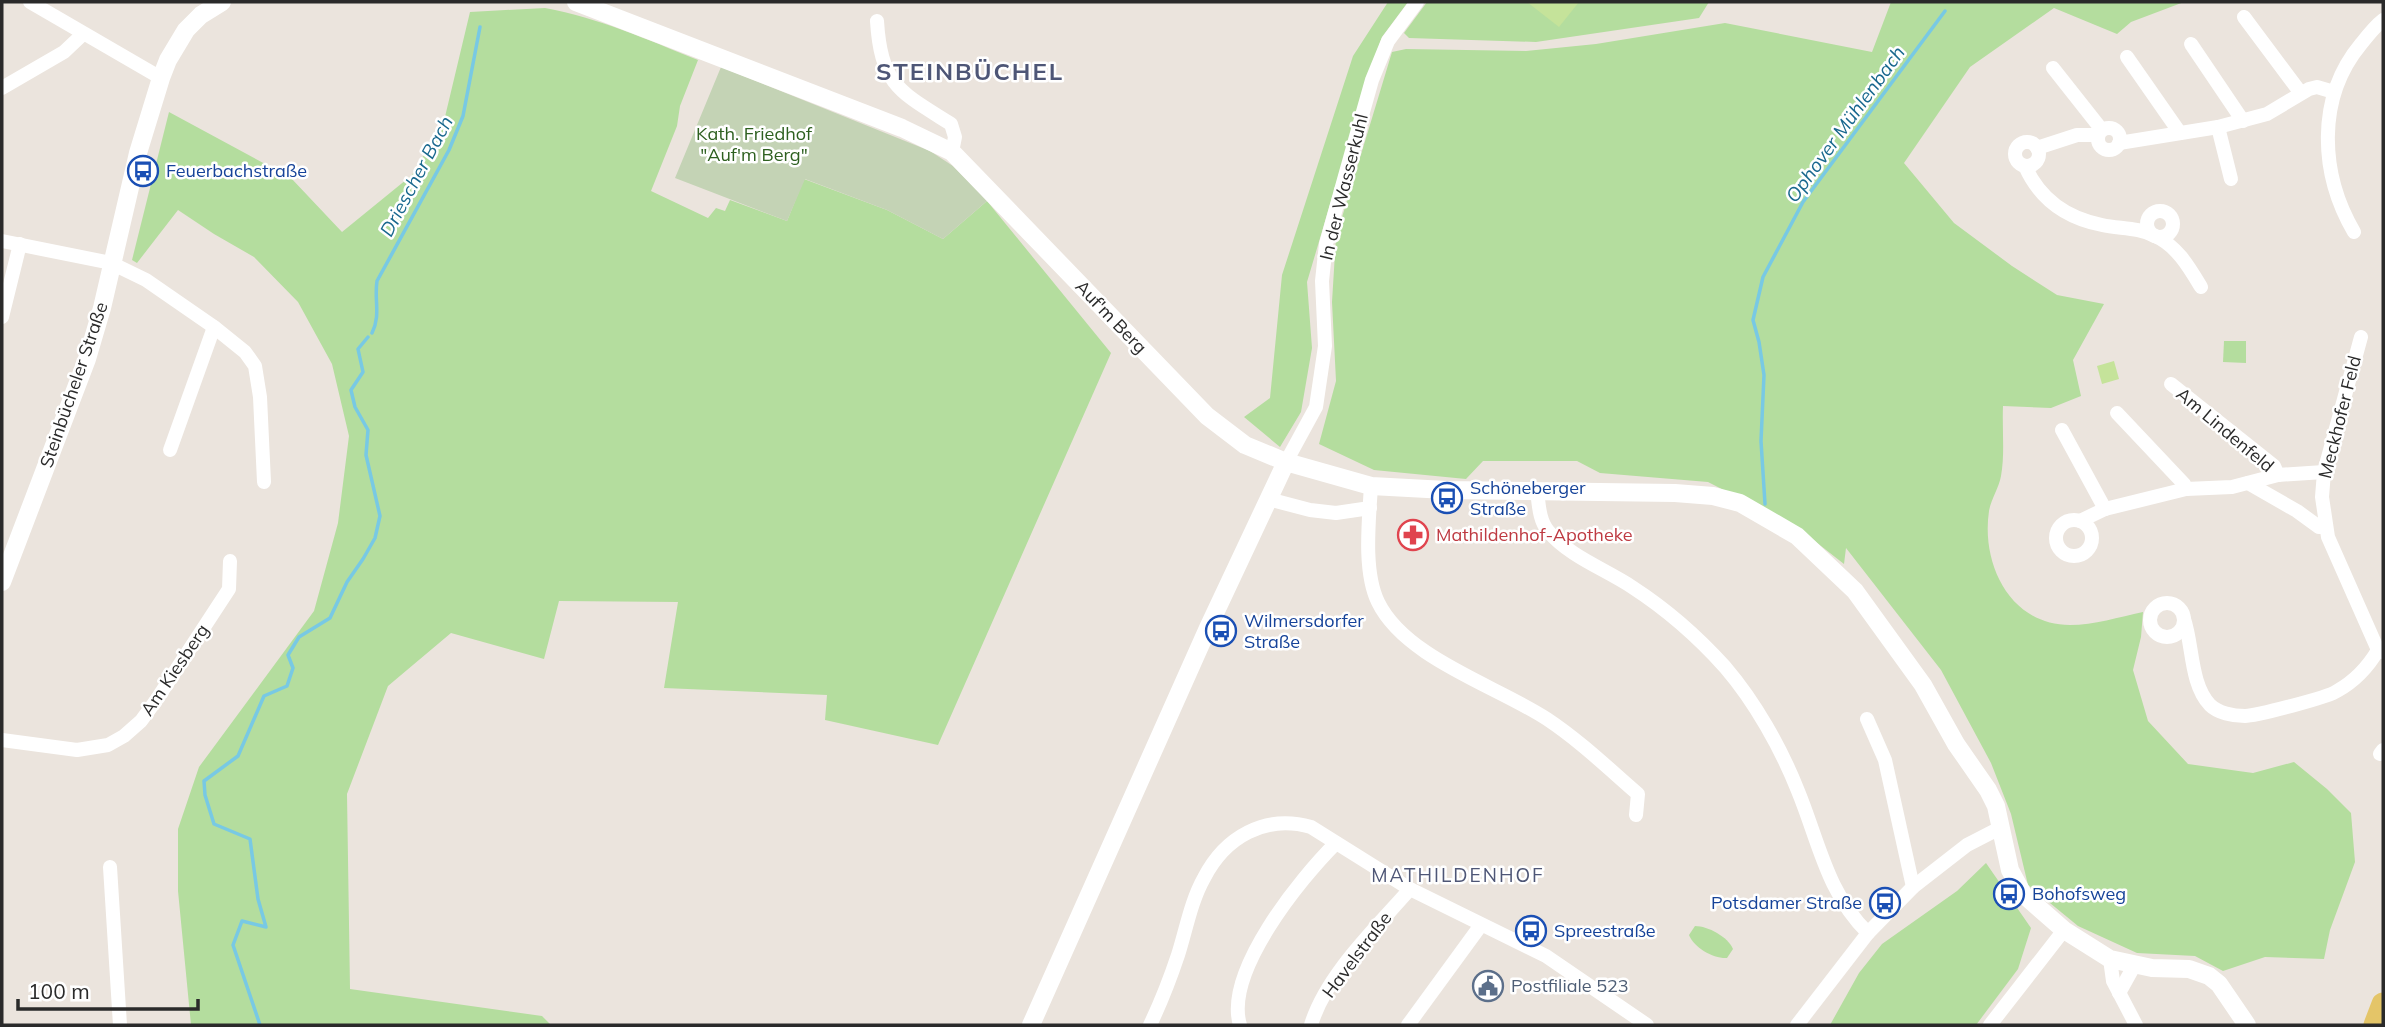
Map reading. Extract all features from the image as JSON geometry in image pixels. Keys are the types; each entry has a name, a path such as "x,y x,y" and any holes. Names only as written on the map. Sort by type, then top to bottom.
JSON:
{"main road":[{"path":"2375,1025 2383,1004"}],"street":[{"path":"30,2 161,78"},
{"name":"Steinbücheler Straße","path":"2,582 87,359 102,308 133,169 161,78 168,60 186,30 222,2"},
{"name":"Auf'm Berg","path":"576,2 902,128 952,152 1206,416 1245,445 1286,462"},
{"name":"In der Wasserkuhl","path":"1286,462 1316,407 1325,346 1322,281 1326,244 1372,80 1388,41 1417,2"},
{"path":"2244,17 2300,92"},
{"path":"2354,232 2345,217 2328,160 2328,120 2334,92 2353,54 2383,20"},
{"path":"877,21 878,51 886,68 908,97 951,124 955,137 952,152"},
{"path":"2,88 64,52 83,34"},
{"path":"2191,44 2243,121"},
{"path":"2127,57 2179,133"},
{"path":"2053,68 2100,132"},
{"path":"2201,287 2184,259 2168,243 2154,235 2131,228 2102,225 2063,213 2032,181 2025,166 2038,159 2037,148 2077,135 2115,130 2119,135 2119,143 2218,127 2267,114 2300,92 2317,87 2334,92"},
{"path":"2218,127 2231,179"},
{"path":"2,241 111,263 146,280 245,352 255,366 260,397 264,482"},
{"path":"2,317 20,244"},
{"path":"170,450 214,327"},
{"name":"Meckhofer Feld","path":"2361,337 2323,472 2322,497 2326,527 2381,651"},
{"name":"Am Lindenfeld","path":"2171,384 2274,466 2278,475"},
{"path":"2117,413 2186,489"},
{"path":"2062,430 2105,509"},
{"path":"1031,1025 1213,618 1286,462 1371,486 1713,496 1740,503 1797,537 1855,591 1923,685 1955,744 1988,790 1996,806 2010,870 2019,889 2038,910 2110,959 2134,966 2189,969 2209,976 2219,984 2247,1025"},
{"name":"Am Lindenfeld","path":"2080,521 2105,509 2186,489 2232,487 2278,475 2323,472"},
{"name":"Am Lindenfeld","path":"2248,483 2319,527 2326,527"},
{"path":"1371,486 1372,586 1388,619 1420,648 1512,698 1577,741 1638,794 1636,815"},
{"path":"1537,491 1543,524 1556,538 1584,560 1630,585 1668,612 1726,669 1778,743 1836,893 1868,933"},
{"path":"1268,499 1310,510 1336,513 1370,508"},
{"name":"Am Kiesberg","path":"2,740 77,750 108,745 124,736 141,721 158,699 229,589 230,561"},
{"path":"2184,619 2198,683 2204,697 2212,707 2228,715 2246,716 2334,694 2353,680 2381,651"},
{"path":"1867,719 1885,760 1913,887"},
{"path":"1150,1025 1168,986 1203,879 1224,848 1251,830 1282,823 1311,827 1409,889 1555,961 1628,1020 1647,1025"},
{"path":"1797,1025 1868,933 1913,887 1967,845 2000,828"},
{"path":"1240,1025 1236,1014 1242,988 1261,941 1290,895 1336,843"},
{"path":"110,867 120,1025"},
{"name":"Havelstraße","path":"1311,1025 1327,990 1345,964 1409,889"},
{"path":"1408,1025 1481,925"},
{"path":"1990,1025 2064,930"},
{"path":"2110,959 2110,972 2136,1025"},
{"path":"2119,993 2134,966"}],"green space":[{"path":"1388,2 1408,2 1382,37 1370,70 1307,282 1312,348 1301,412 1280,447 1244,417 1270,398 1282,275 1353,56"},
{"path":"1427,2 1709,2 1699,18 1536,42 1409,38 1404,33"},
{"path":"1527,2 1579,2 1559,27"},
{"path":"1891,2 2184,2 2131,22 2117,34 2054,8 1970,67 1904,163 1954,223 2012,266 2057,295 2104,304 2073,360 2081,396 2051,408 2003,406 2002,468 1989,511 1988,531 1995,570 2016,603 2031,615 2049,622 2088,624 2143,612 2141,637 2133,670 2148,721 2188,764 2253,773 2294,762 2351,813 2355,862 2330,930 2324,959 2265,957 2223,971 2195,956 2137,953 2078,926 2028,885 2011,814 1991,763 1941,670 1846,548 1844,564 1798,528 1708,482 1600,473 1577,461 1483,461 1466,479 1374,470 1319,444 1336,381 1332,302 1336,237 1392,52 1406,49 1526,51 1596,44 1725,23 1872,52"},
{"path":"545,8 604,24 698,60 680,106 677,126 651,191 708,218 716,208 725,211 730,200 787,221 804,179 887,210 943,239 987,201 1111,353 938,745 825,720 827,695 664,688 678,602 559,601 544,659 451,633 388,686 347,794 350,989 542,1016 551,1025 191,1025 178,891 178,829 199,767 314,611 338,523 349,436 332,364 298,302 254,257 178,210 137,263 132,260 169,112 291,178 342,232 412,175 444,121 470,12"},
{"name":"Kath. Friedhof \"Auf'm Berg\"","path":"721,67 930,151 953,166 987,201 943,239 887,210 805,179 787,221 675,178"},
{"path":"2224,341 2246,341 2246,363 2223,362"},
{"path":"2114,361 2119,379 2102,384 2097,366"},
{"path":"1986,863 2031,928 2018,969 1976,1025 1830,1025 1859,973 1882,944 1957,891"},
{"path":"1695,926 1711,930 1727,940 1733,949 1727,958 1711,955 1695,944 1689,935"}],"waterway":[{"name":"Ophover Mühlenbach","path":"1765,504 1761,441 1764,375 1753,320 1763,277 1803,202 1945,11"},
{"name":"Driescher Bach","path":"372,333 377,314 377,281 449,150 463,116 480,27"},
{"name":"Driescher Bach","path":"260,1025 233,945 242,921 266,927 258,899 250,839 214,824 205,795 204,781 238,756 264,696 287,686 293,668 288,655 299,637 330,618 347,582 375,538 380,516 366,455 368,430 355,407 351,390 363,372 358,349 368,337"}],"place":[{"name":"Feuerbachstraße","path":"143,171"},
{"name":"Schöneberger Straße","path":"1447,498"},
{"name":"Mathildenhof-Apotheke","path":"1413,535"},
{"name":"Wilmersdorfer Straße","path":"1221,631"},
{"name":"Bohofsweg","path":"2009,894"},
{"name":"Potsdamer Straße","path":"1885,903"},
{"name":"Spreestraße","path":"1531,931"},
{"name":"Postfiliale 523","path":"1488,986"}],"district":[{"name":"STEINBÜCHEL","path":"970,72"},
{"name":"MATHILDENHOF","path":"1458,875"}]}
